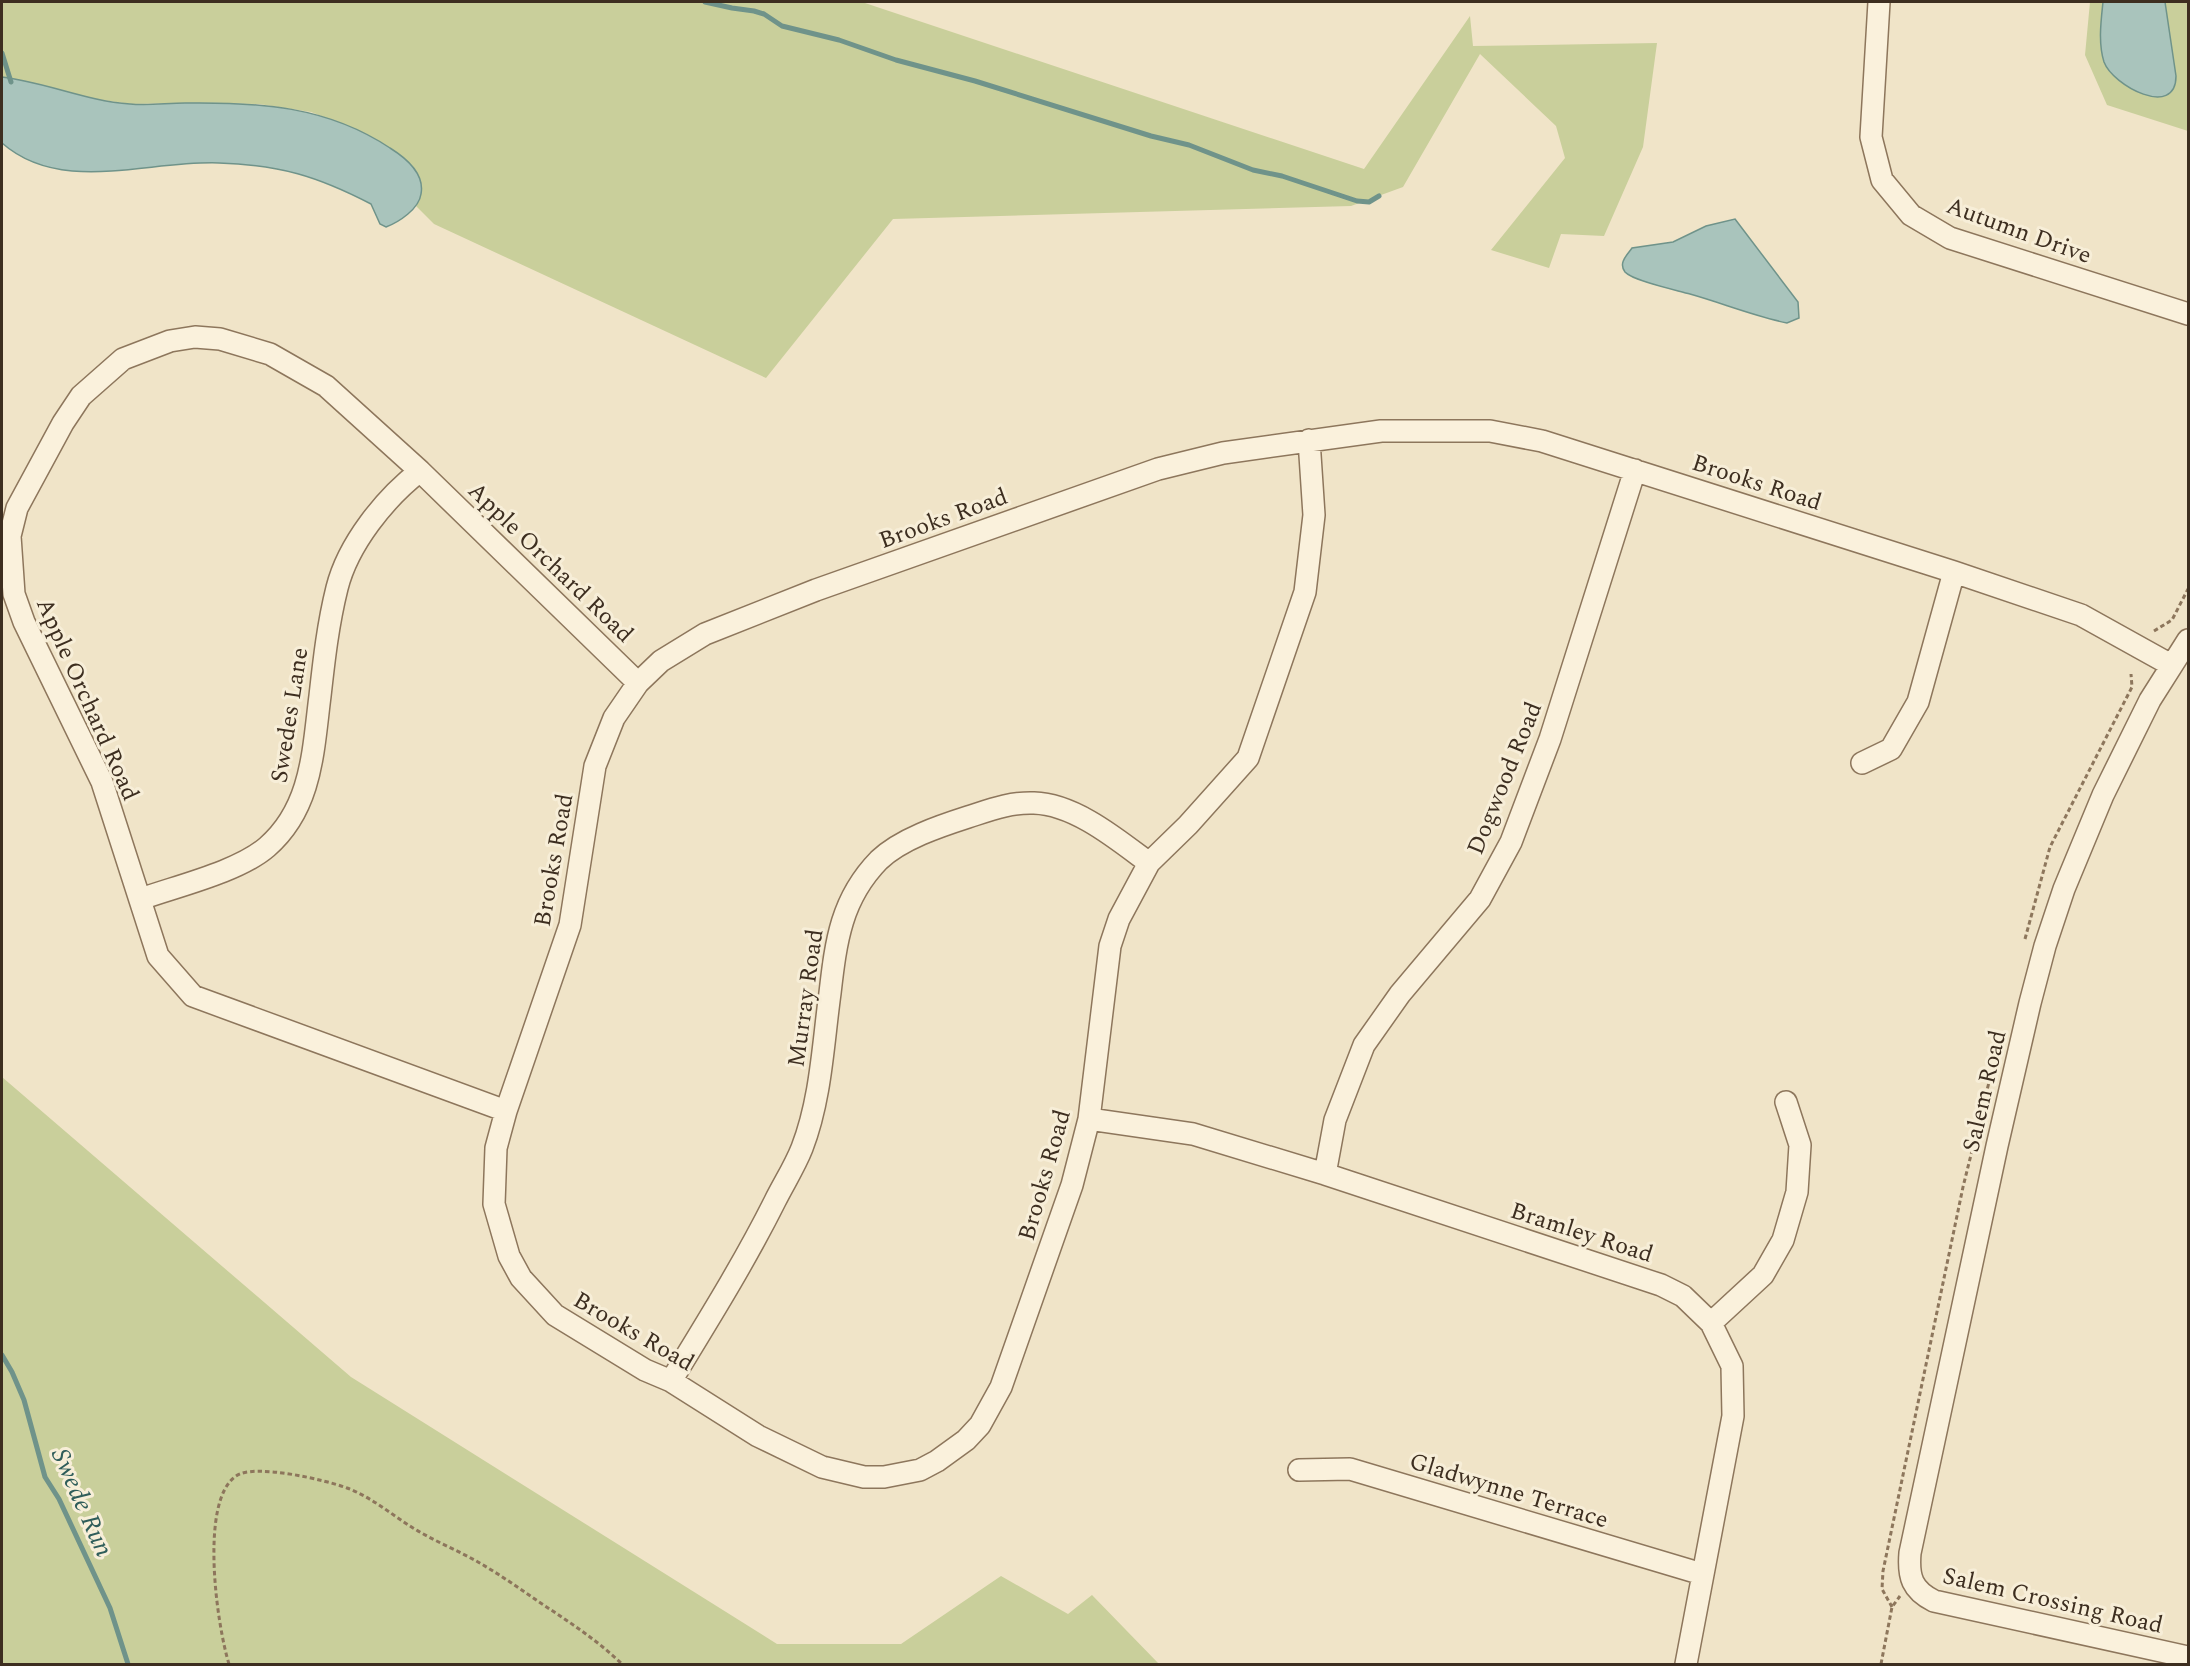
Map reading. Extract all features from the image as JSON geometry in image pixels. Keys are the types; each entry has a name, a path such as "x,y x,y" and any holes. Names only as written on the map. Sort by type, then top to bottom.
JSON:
{"street":[{"name":"Autumn Drive","path":"1879,2 1871,136 1882,180 1911,215 1950,237 2188,314"},
{"name":"Apple Orchard Road","path":"506,1111 193,996 158,956 102,782 24,622 14,594 10,537 17,508 63,423 81,396 123,359 170,341 195,337 220,339 270,354 326,386 420,471 638,683"},
{"name":"Brooks Road","path":"1309,440 1314,515 1305,592 1248,758 1188,825 1149,863 1119,919 1110,946 1089,1119 1072,1185 1001,1387 980,1425 966,1440 920,1470 884,1477 864,1477 822,1467 758,1436 671,1381 645,1370 555,1315 521,1278 509,1256 494,1204 496,1148 506,1111 570,925 595,766 614,718 638,683 662,661 705,634 816,590 1158,469 1223,453 1309,440 1381,431 1490,431 1542,441 1954,572 2081,615 2171,665"},
{"name":"Dogwood Road","path":"1325,1174 1335,1120 1364,1045 1400,994 1480,899 1511,842 1550,738 1635,470"},
{"name":"Swedes Lane","path":"141,899 242,864 267,847 287,825 302,799 311,771 325,646 338,586 359,537 399,488 420,471"},
{"path":"1862,763 1891,749 1918,702 1954,572"},
{"name":"Salem Road","path":"1912,1581 1909,1568 1913,1541 2000,1135 2045,946 2064,889 2103,795 2150,700 2188,639"},
{"name":"Murray Road","path":"671,1381 748,1255 802,1148 818,1092 836,942 844,912 859,884 881,859 909,840 941,825 1004,806 1036,803 1066,810 1108,832 1149,863"},
{"path":"1711,1323 1763,1275 1783,1240 1797,1192 1800,1145 1786,1102"},
{"name":"Bramley Road","path":"1089,1119 1193,1134 1325,1174 1662,1285 1683,1296 1711,1323 1732,1366 1733,1416 1686,1665"},
{"name":"Gladwynne Terrace","path":"1299,1470 1350,1469 1702,1574"},
{"name":"Salem Crossing Road","path":"1912,1581 1922,1595 1934,1601 2188,1657"}],"path":[{"path":"2154,631 2172,620 2188,589"},
{"path":"229,1665 215,1592 215,1545 219,1507 225,1487 236,1476 246,1471 262,1470 320,1480 368,1498 414,1529 498,1574 587,1634 622,1665"},
{"path":"1881,1665 1892,1607 1912,1581"}],"green space":[{"path":"2,2 862,2 1364,169 1470,16 1473,46 1657,43 1643,147 1604,236 1561,234 1549,268 1491,250 1565,158 1556,126 1480,54 1403,187 1351,206 893,219 766,378 434,224 416,206 421,193 411,165 395,151 367,134 311,112 259,104 131,104 95,99 2,77"},
{"path":"2090,2 2188,2 2188,131 2107,105 2085,55"},
{"path":"2,1077 351,1377 777,1644 901,1644 1001,1576 1068,1614 1092,1595 1159,1664 2,1664"}],"water":[{"path":"2103,2 2165,2 2176,76 2173,89 2166,95 2156,97 2143,94 2119,80 2110,71 2104,62 2101,47"},
{"path":"2,77 114,102 144,105 239,104 292,109 317,115 366,134 402,156 413,167 420,179 421,194 417,205 408,214 386,227 380,224 371,204 315,179 280,169 219,163 192,163 106,171 51,168 25,159 2,143"},
{"path":"1735,219 1798,302 1799,318 1787,323 1762,317 1645,282 1623,269 1624,259 1632,248 1673,242 1706,226"}],"waterway":[{"path":"705,2 764,14 782,26 839,40 896,60 975,81 1151,136 1189,145 1253,170 1282,176 1357,201 1369,202 1379,196"},
{"path":"2,53 11,82"},
{"name":"Swede Run","path":"2,1355 24,1400 45,1477 59,1499 110,1608 128,1664"}]}
